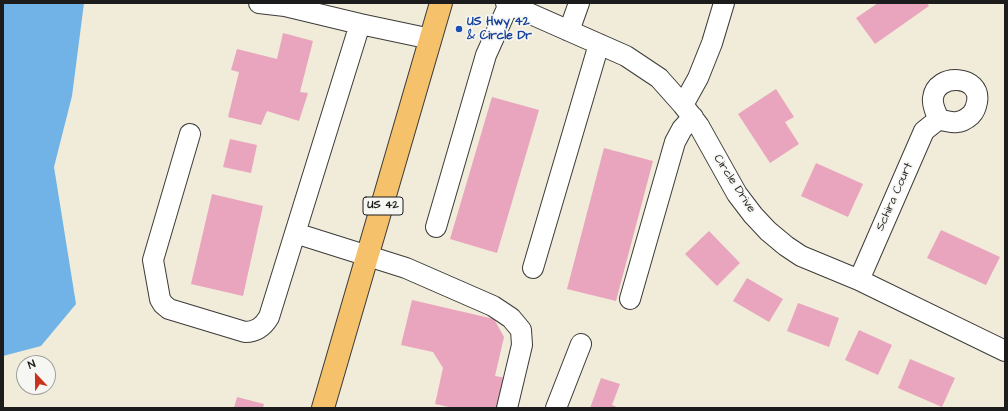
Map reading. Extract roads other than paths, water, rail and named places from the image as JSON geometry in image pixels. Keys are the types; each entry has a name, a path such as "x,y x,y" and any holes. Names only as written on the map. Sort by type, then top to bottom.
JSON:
{"main road":[{"name":"US 42","path":"328,407 368,256 442,3"}],"street":[{"path":"259,3 286,6 431,39"},
{"path":"569,31 579,3"},
{"path":"630,299 675,142 682,129 698,78 712,43 724,3"},
{"path":"436,227 486,55 507,4"},
{"name":"Circle Drive","path":"507,4 626,56 659,78 699,126 737,194 768,231 786,246 801,256 859,280 1005,351"},
{"path":"190,134 153,260 160,299 169,309 245,332 252,332 260,328 268,317 360,24"},
{"path":"532,268 599,44"},
{"name":"Schira Court","path":"859,280 924,131 939,119"},
{"path":"294,233 406,268 493,306 511,318 521,330 522,345 507,408"},
{"path":"556,408 580,344"}],"water":[{"path":"3,3 84,3 72,96 54,167 76,304 41,346 3,356"}],"place":[{"name":"US Hwy 42 & Circle Dr","path":"459,29"}]}
